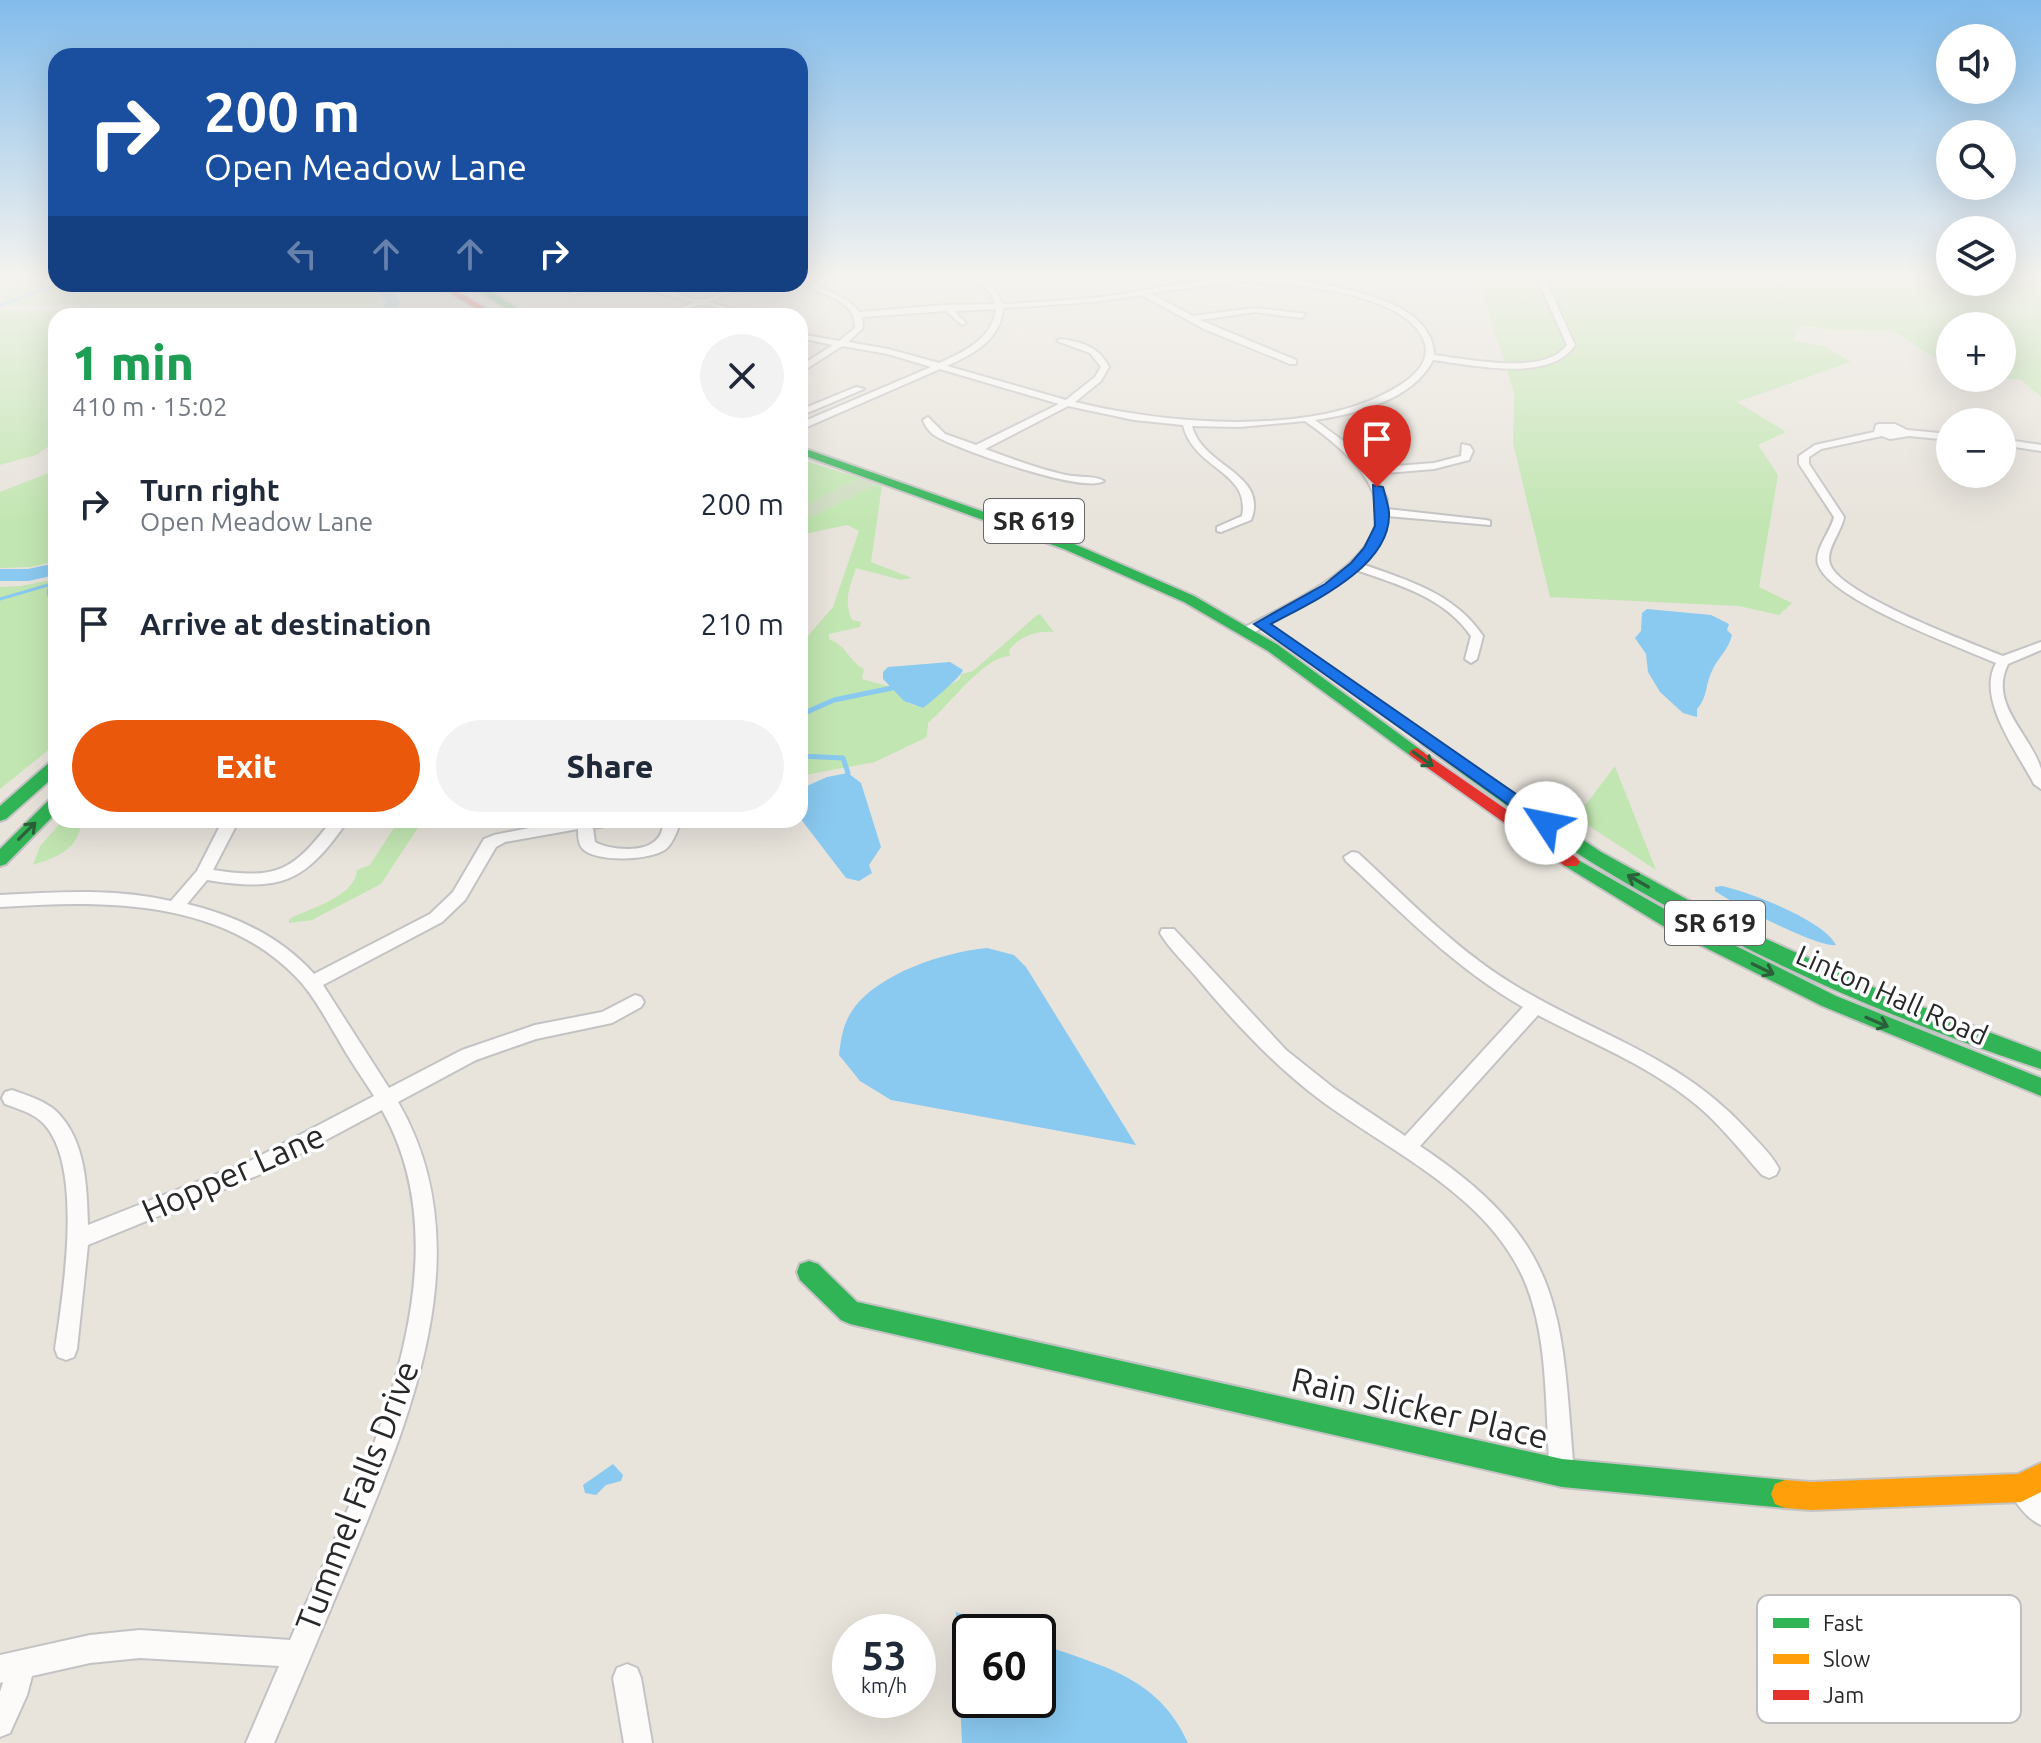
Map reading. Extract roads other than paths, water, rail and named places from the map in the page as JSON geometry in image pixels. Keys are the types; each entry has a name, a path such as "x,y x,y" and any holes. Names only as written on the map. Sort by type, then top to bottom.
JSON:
{"main road":[{"name":"Linton Hall Road","path":"808,437 1133,558 1180,579 1618,870 1810,970 1950,1029 2041,1061"},
{"name":"Linton Hall Road","path":"808,453 1103,560 1254,628 1554,852 1675,924 1829,1001 2041,1087"},
{"path":"0,815 48,773"},
{"path":"0,860 48,811"},
{"name":"Rain Slicker Place","path":"809,1272 850,1312 1562,1473 1811,1496 2031,1482"}],"street":[{"path":"910,358 1062,404 1123,416 1187,423 1237,423 1306,418 1382,398 1414,379 1429,358"},
{"path":"808,410 937,358"},
{"path":"808,423 955,358"},
{"path":"977,449 1097,382 1105,367 1101,358"},
{"path":"1284,358 1293,362"},
{"path":"1443,358 1516,366 1560,358"},
{"path":"1254,628 1329,587 1356,566 1377,538 1383,512 1377,487 1368,471 1348,450 1306,418"},
{"path":"928,420 931,428 942,436 977,449 1085,483 1099,481"},
{"path":"1187,423 1187,435 1195,448 1231,474 1249,497 1247,518 1221,529"},
{"path":"1936,436 1906,433 1895,427 1879,427 1877,430 1882,433 1818,447 1804,456 1804,464 1839,517 1824,558 1828,573 1852,593 2003,661"},
{"path":"2016,444 2041,448"},
{"path":"1368,471 1451,463 1465,458 1468,451 1465,446"},
{"path":"1383,512 1486,523"},
{"path":"1356,566 1426,593 1456,611 1477,636 1471,659"},
{"path":"2041,646 2003,661 1995,677 1998,702 2041,784"},
{"path":"175,907 203,874 227,828"},
{"path":"203,874 247,882 279,878 315,855 334,828"},
{"path":"311,983 436,918 459,896 490,843 497,838 515,832 555,828"},
{"path":"585,828 587,844 592,848 644,852 662,845 670,828"},
{"path":"1352,857 1434,933 1501,985 1535,1006 1664,1071 1698,1094 1769,1169"},
{"name":"Tummel Falls Drive","path":"0,901 82,897 175,907 229,923 255,936 279,952 311,983 386,1101 406,1137 418,1170 425,1206 424,1275 417,1332 403,1395 356,1518 260,1743"},
{"path":"1168,933 1296,1071 1482,1205 1517,1245 1536,1281 1546,1313 1562,1473"},
{"name":"Hopper Lane","path":"78,1239 259,1166 491,1046 535,1032 606,1018 635,1002"},
{"path":"1406,1148 1535,1006"},
{"path":"12,1098 42,1111 54,1121 73,1174 78,1239 76,1283 66,1349"},
{"path":"2031,1482 2041,1512"},
{"path":"0,1723 13,1695 11,1666 90,1649 140,1644 298,1654"},
{"path":"627,1678 638,1743"}],"water":[{"path":"1647,609 1711,615 1729,624 1730,641 1712,671 1697,709 1697,717 1683,713 1660,692 1648,672 1646,654 1635,638 1641,631 1642,613"},
{"path":"950,662 963,670 923,708 904,701 883,679 883,672 888,667"},
{"path":"848,773 861,783 881,847 869,865 872,873 859,881 846,878 808,828 808,785 827,777"},
{"path":"1715,887 1750,894 1802,917 1817,926 1836,945 1812,940 1756,914 1715,891"},
{"path":"987,948 1014,955 1026,967 1136,1145 891,1100 860,1081 839,1055 850,1014 880,984 914,966 952,954"},
{"path":"613,1464 623,1475 621,1481 606,1485 596,1495 585,1493 583,1485"},
{"path":"1056,1649 1105,1667 1144,1688 1176,1720 1188,1743 962,1743 961,1718 1056,1718"}],"waterway":[{"path":"0,575 28,575 48,571"},
{"path":"0,599 48,585"},
{"path":"808,711 834,700 892,688"},
{"path":"808,756 843,758 848,773"}]}
